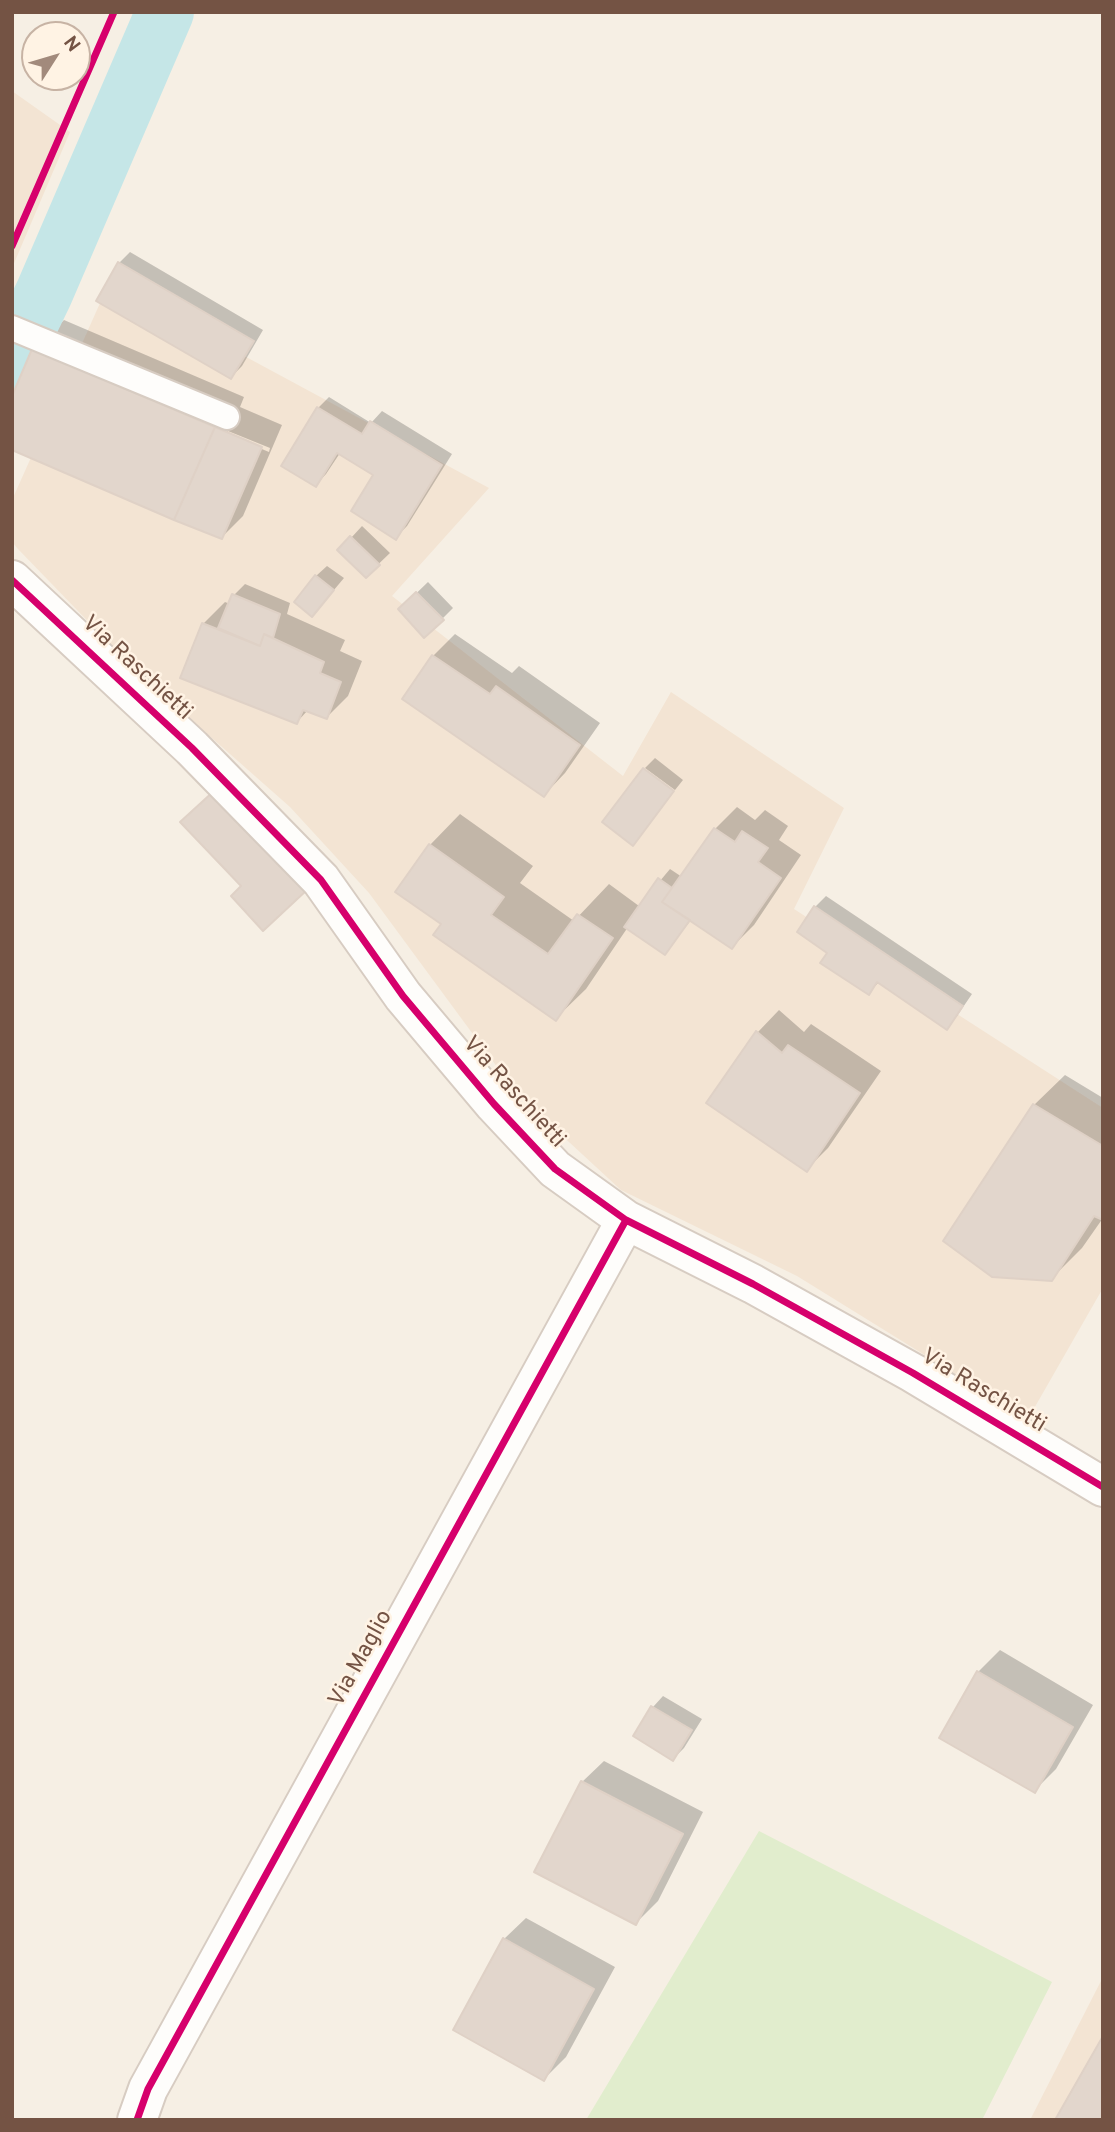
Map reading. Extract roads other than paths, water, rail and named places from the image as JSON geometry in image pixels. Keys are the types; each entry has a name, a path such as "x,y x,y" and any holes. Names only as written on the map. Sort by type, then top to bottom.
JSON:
{"street":[{"name":"Via Raschietti","path":"12,580 192,748 321,880 403,996 494,1104 555,1169 625,1220 753,1284 913,1373 1103,1487"},
{"name":"Via Maglio","path":"137,2120 148,2089 625,1220"}],"lane":[{"path":"12,328 227,417"}],"waterway":[{"path":"12,359 44,293 165,12"}]}
